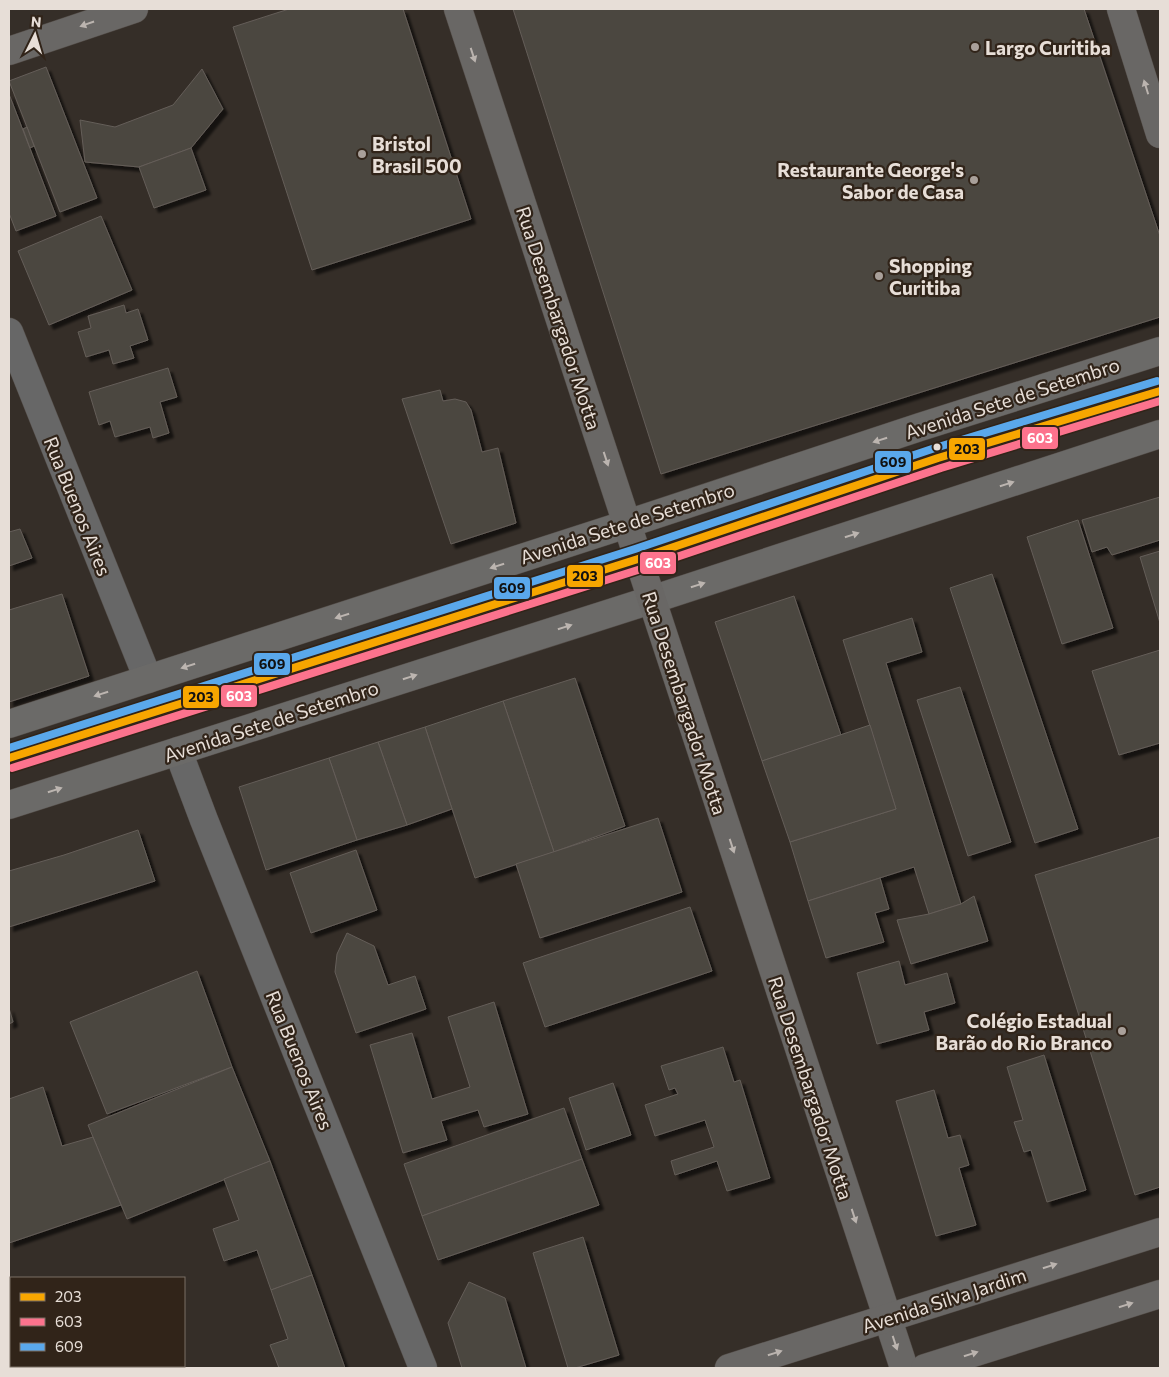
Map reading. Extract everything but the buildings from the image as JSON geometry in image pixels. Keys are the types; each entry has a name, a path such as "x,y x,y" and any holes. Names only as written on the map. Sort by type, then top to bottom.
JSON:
{"main road":[{"path":"9,51 134,9"},
{"name":"Rua Desembargador Motta","path":"458,9 904,1368"},
{"path":"1121,9 1160,134"},
{"name":"Avenida Sete de Setembro","path":"9,724 945,419 1160,351"},
{"name":"Avenida Sete de Setembro","path":"9,805 652,600 1160,434"},
{"name":"Avenida Silva Jardim","path":"729,1368 1160,1232"},
{"path":"925,1368 1160,1294"}],"street":[{"name":"Rua Buenos Aires","path":"9,332 148,679"},
{"name":"Rua Buenos Aires","path":"178,751 423,1368"}],"lane":[{"path":"9,758 638,559 938,458 1160,391"}],"transit line":[{"name":"609","path":"9,748 635,549 935,448 1157,381"},
{"name":"203","path":"9,758 638,559 938,458 1160,391"},
{"name":"603","path":"12,768 641,569 941,468 1160,401"}],"place":[{"name":"Largo Curitiba","path":"975,47"},
{"name":"Bristol Brasil 500","path":"362,154"},
{"name":"Restaurante George's Sabor de Casa","path":"974,180"},
{"name":"Shopping Curitiba","path":"879,276"},
{"name":"Colégio Estadual Barão do Rio Branco","path":"1122,1031"}]}
